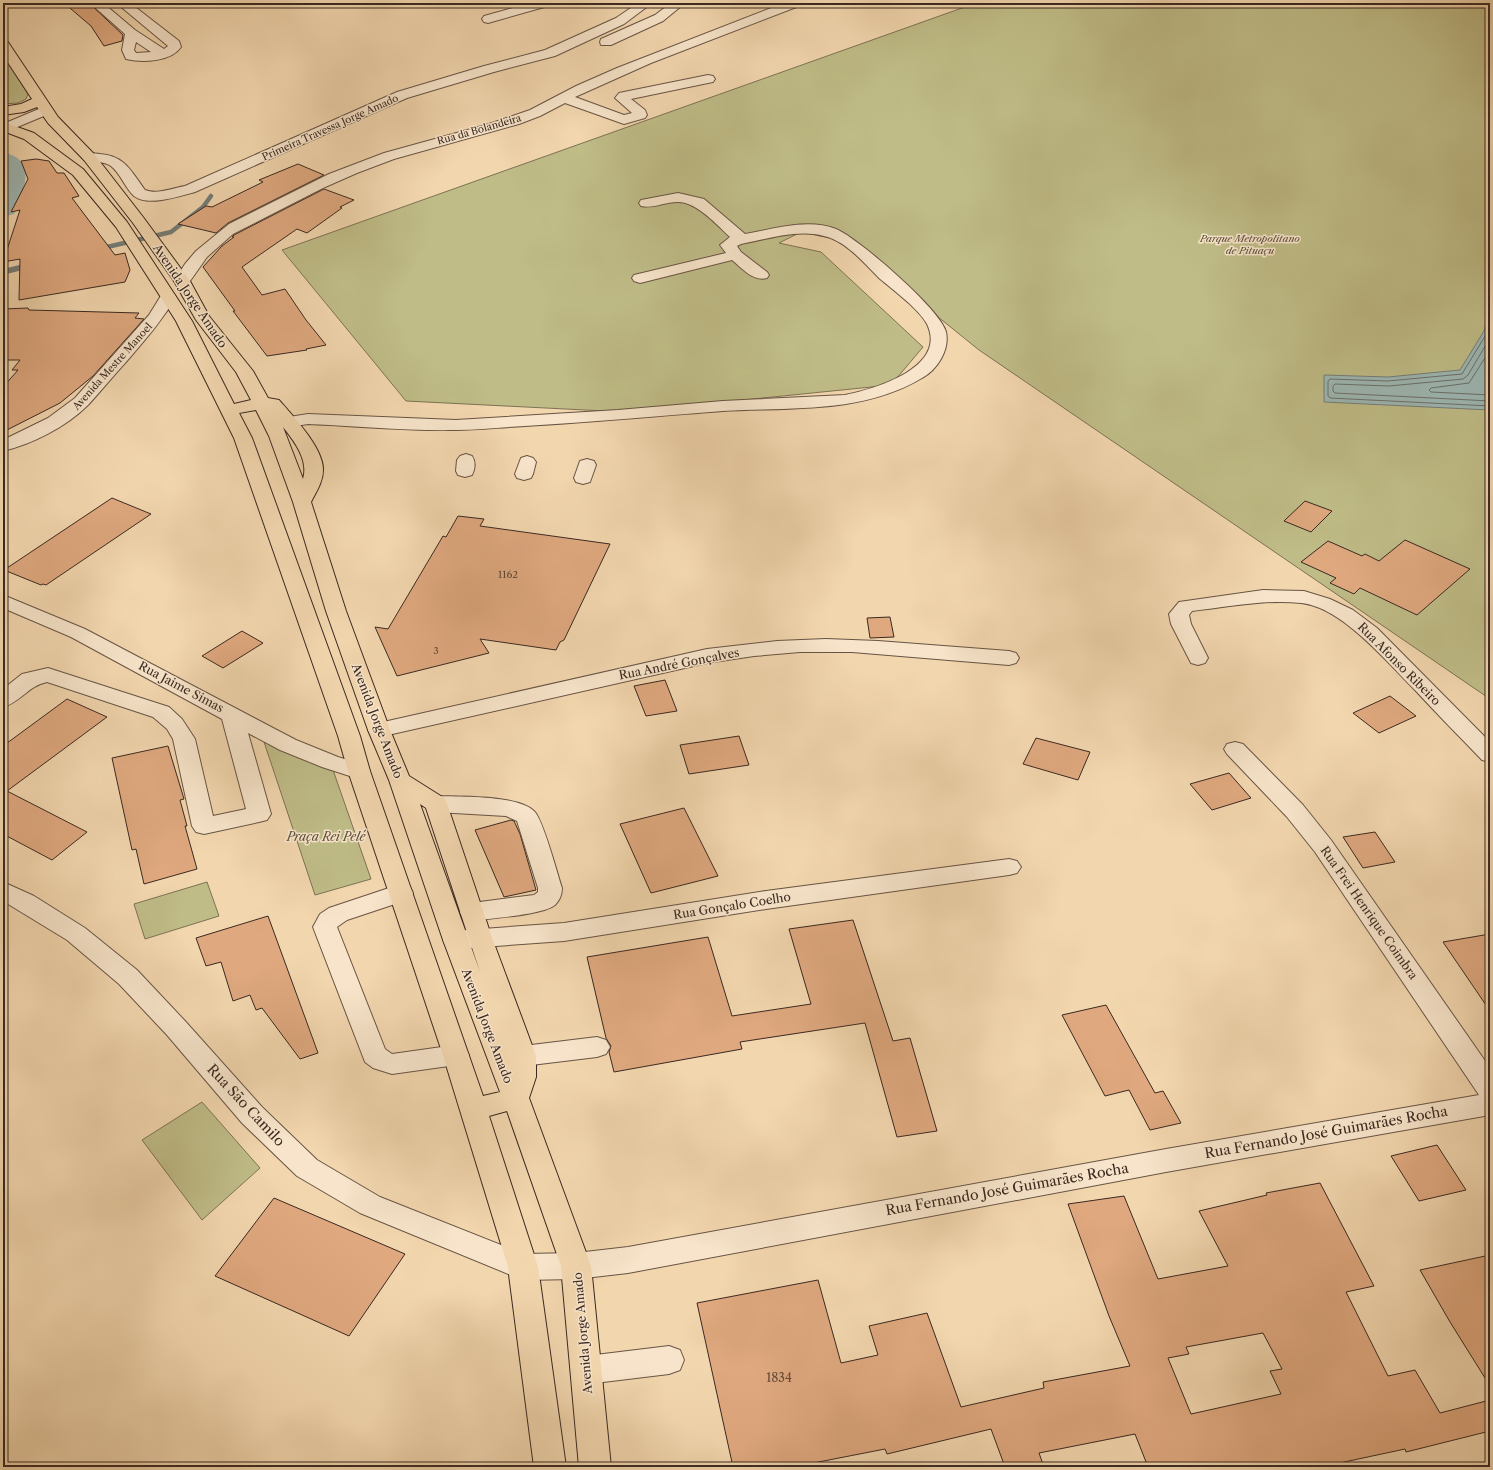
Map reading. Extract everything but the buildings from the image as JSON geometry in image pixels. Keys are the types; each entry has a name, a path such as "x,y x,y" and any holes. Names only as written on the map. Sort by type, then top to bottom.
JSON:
{"main road":[{"name":"Avenida Jorge Amado","path":"3,45 53,120 89,157 138,220 154,258"},
{"path":"3,111 43,106"},
{"name":"Avenida Jorge Amado","path":"4,128 29,136 78,172 122,225 154,258 193,319 229,410 246,446 348,736 456,1055 523,1267 550,1467"},
{"name":"Avenida Jorge Amado","path":"193,319 244,371 278,436 302,502 336,612 379,730 400,780 454,940 515,1098 576,1266 595,1467"},
{"path":"229,410 262,403 273,404 289,422 312,457 314,468 312,482 302,502"},
{"path":"400,780 436,804 480,938 523,1056 523,1077 515,1098 474,1110"}],"street":[{"path":"96,3 131,33 162,54"},
{"path":"488,19 544,3"},
{"name":"Primeira Travessa Jorge Amado","path":"89,157 108,159 116,163 140,193 147,196 159,196 176,193 208,182 402,95 489,69 526,61 550,53 597,33 620,21 646,3"},
{"path":"526,61 551,58 589,49 644,26 659,18 679,3"},
{"name":"Rua da Bolandeira","path":"175,289 190,272 190,267 210,245 221,236 234,227 336,176 402,152 502,124 534,113 565,98 581,88 635,64 795,3"},
{"path":"126,6 174,44 175,47 162,54 140,58 131,56 128,50 131,33"},
{"path":"565,98 624,120 631,119 640,113 622,98 624,96 708,79"},
{"path":"4,128 43,106"},
{"path":"646,203 678,198 699,202 742,239"},
{"path":"289,422 308,419 456,425 618,415 723,406 845,400 867,396 886,390 919,373 934,357 938,342 938,333 934,322 917,304 848,242 830,232 804,228 736,240 728,246 735,255 762,275"},
{"path":"640,278 735,255"},
{"name":"Avenida Mestre Manoel","path":"3,446 49,426 70,412 81,402 156,317 175,289"},
{"name":"Rua Afonso Ribeiro","path":"1198,658 1181,624 1179,614 1186,606 1263,596 1304,597 1324,603 1346,614 1370,632 1490,755"},
{"name":"Rua Jaime Simas","path":"3,601 78,633 288,745 359,772"},
{"name":"Rua André Gonçalves","path":"379,730 707,656 759,649 801,646 857,646 1009,658"},
{"path":"3,700 30,679 48,675 161,712 171,719 178,727 184,739 204,826 259,814 232,714"},
{"name":"Rua Frei Henrique Coimbra","path":"1235,748 1295,811 1323,846 1490,1089"},
{"path":"436,804 510,808 526,816 530,824 550,888 550,894 546,899 539,903 472,912"},
{"name":"Rua Gonçalo Coelho","path":"454,940 564,932 766,900 1008,867"},
{"name":"Rua São Camilo","path":"3,891 25,902 76,934 128,977 176,1028 252,1116 307,1168 370,1205 523,1267"},
{"path":"401,893 338,914 329,920 325,927 374,1055 382,1061 392,1064 456,1055"},
{"path":"523,1056 597,1047"},
{"name":"Rua Fernando José Guimarães Rocha","path":"523,1267 576,1266 628,1260 1047,1181 1320,1132 1490,1104"},
{"path":"587,1370 669,1360"}],"green space":[{"name":"Parque Metropolitano de Pituaçu","path":"976,3 1490,3 1490,699 979,350 844,241 801,232 779,243 821,252 923,347 891,385 625,412 406,401 282,250"},
{"path":"3,55 28,94 26,99 18,103 3,104"},
{"name":"Praça Rei Pelé","path":"264,742 333,770 371,879 315,895"},
{"path":"207,882 219,916 145,939 134,904"},
{"path":"202,1102 260,1168 202,1220 142,1140"}],"water":[{"path":"1490,307 1490,410 1324,402 1324,375 1388,377 1460,370 1484,331"}],"waterway":[{"path":"3,161 11,168 12,180 3,208"},
{"path":"106,247 171,232 203,207 211,196"},
{"path":"100,249 106,247"},
{"path":"3,272 27,266"}]}
